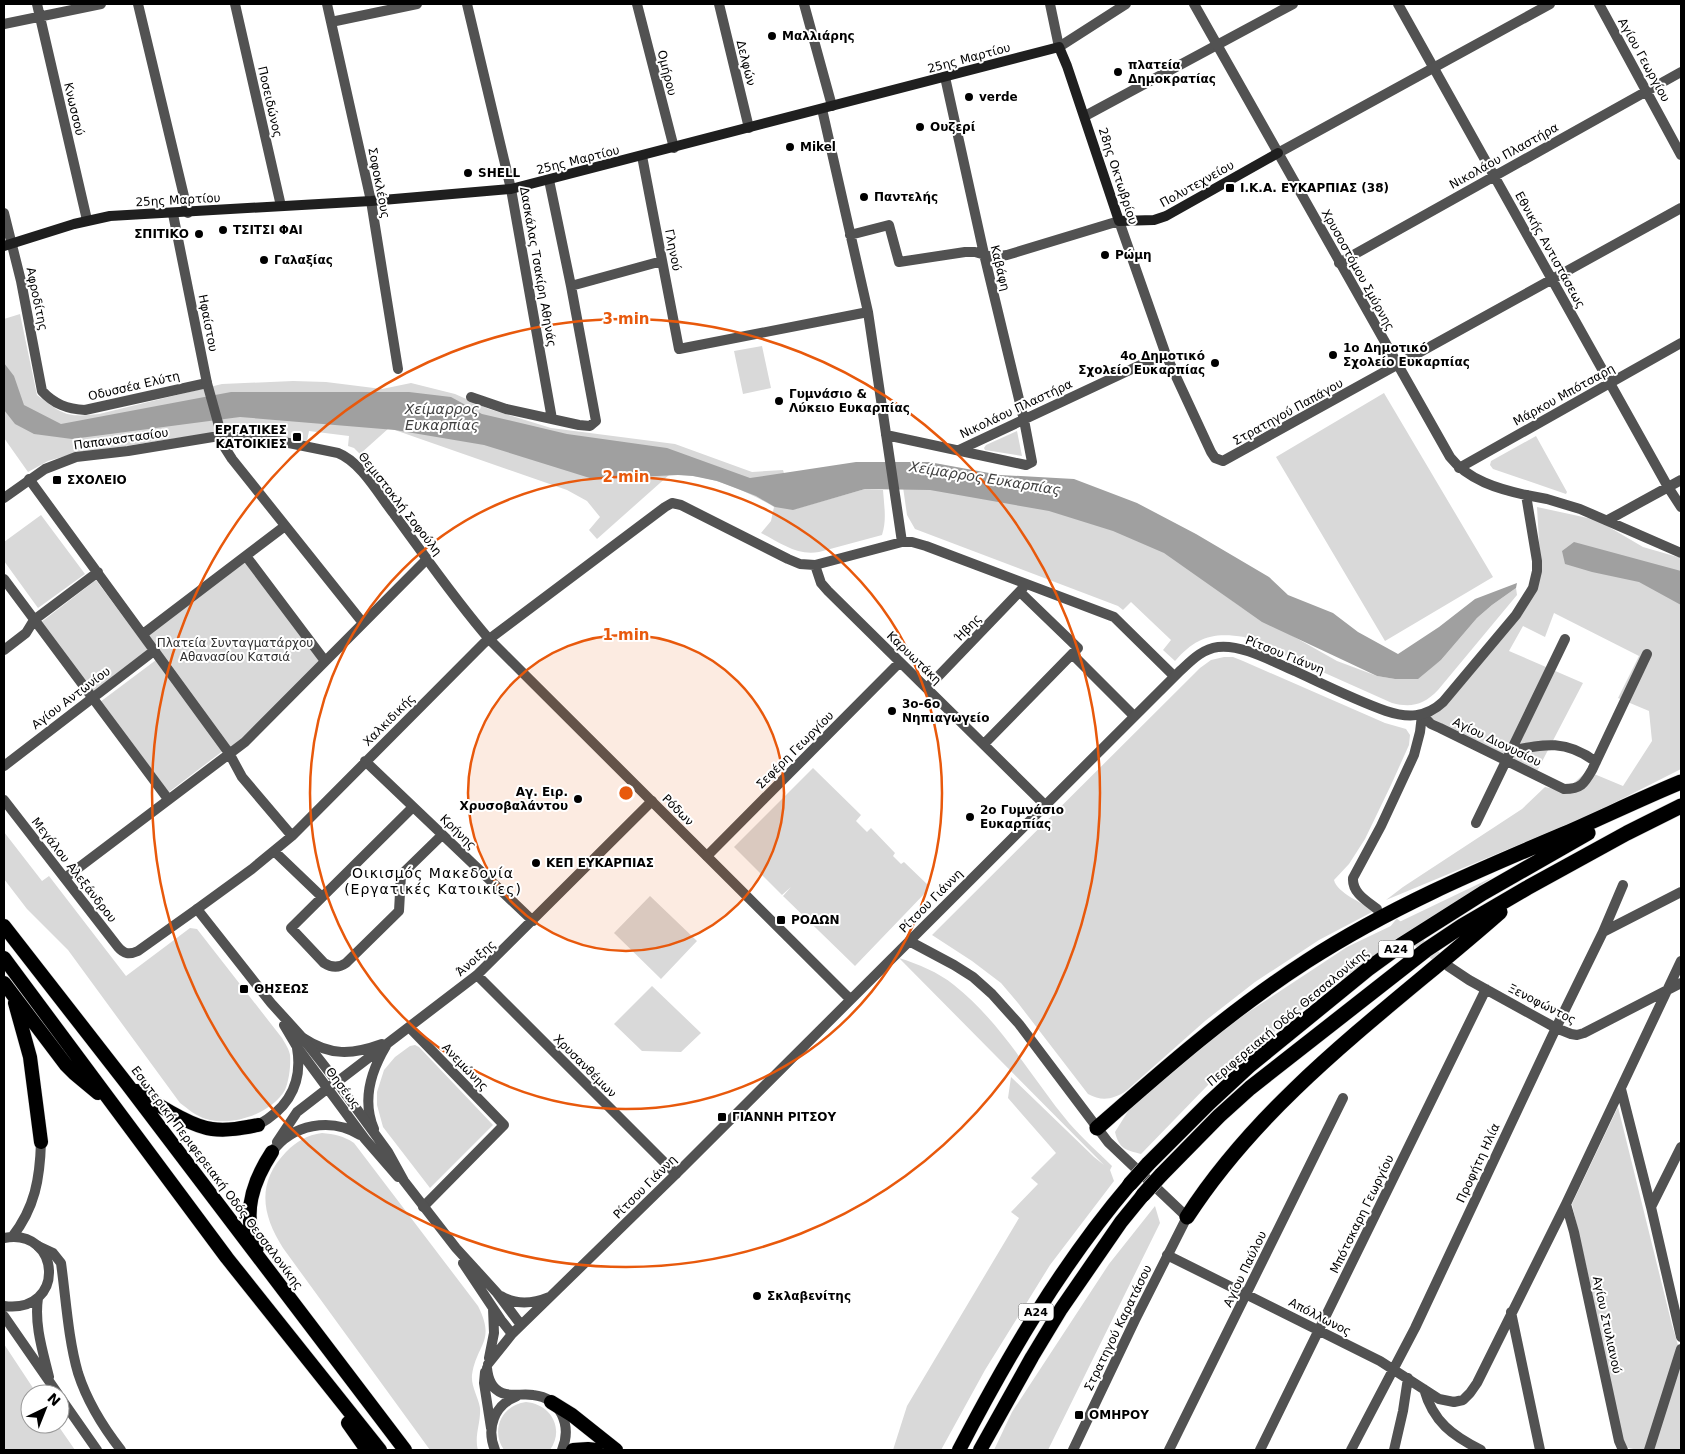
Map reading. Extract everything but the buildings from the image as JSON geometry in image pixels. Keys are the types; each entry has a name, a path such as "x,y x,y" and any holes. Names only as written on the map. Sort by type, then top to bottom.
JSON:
{"highway":[{"path":"1097,1128 1176,1059 1229,1016 1295,969 1344,938 1400,907 1459,878 1681,782"},
{"name":"Περιφερειακή Οδός Θεσσαλονίκης","path":"959,1450 1007,1359 1052,1287 1096,1226 1130,1184 1202,1109 1249,1066 1335,995 1401,945 1483,893 1556,851 1681,786"},
{"name":"Α24","path":"980,1450 992,1432 1032,1356 1061,1309 1121,1222 1143,1195 1219,1116 1250,1088 1433,945 1527,888 1619,837 1681,806"},
{"path":"1187,1217 1231,1158 1293,1090 1398,997 1456,951 1527,888"},
{"name":"Εσωτερική Περιφερειακή Οδός Θεσσαλονίκης","path":"4,926 127,1084 405,1450"},
{"path":"4,958 227,1258 380,1450"},
{"path":"4,983 74,1073 114,1106"},
{"path":"13,995 30,1057 41,1142"},
{"path":"127,1084 158,1106 202,1127 228,1130 258,1125"},
{"path":"264,1265 250,1227 251,1204 255,1182 272,1152"},
{"path":"311,1365 332,1400 367,1450"},
{"path":"551,1402 572,1415 616,1450"},
{"path":"984,1450 992,1432"},
{"path":"573,1450 596,1450"}],"main road":[{"name":"25ης Μαρτίου","path":"8,245 87,220 126,215 173,214 371,201 511,189 1059,47"},
{"name":"28ης Οκτωβρίου","path":"1059,47 1119,221"},
{"name":"Πολυτεχνείου","path":"1119,221 1154,220 1166,216 1278,153"}],"street":[{"name":"Κνωσσού","path":"37,4 87,220"},
{"path":"4,24 101,4"},
{"path":"138,4 188,213"},
{"name":"Ποσειδώνος","path":"234,4 282,206"},
{"name":"Σοφοκλέους","path":"327,4 371,201 398,369"},
{"path":"331,22 417,4"},
{"name":"Δασκάλας Τσακίρη Αθηνάς","path":"467,4 511,189 552,419"},
{"name":"Ομήρου","path":"637,4 674,148"},
{"name":"Δελφών","path":"718,4 749,128"},
{"path":"804,4 832,106"},
{"name":"28ης Οκτωβρίου","path":"1050,4 1059,47"},
{"path":"1059,47 1126,4"},
{"name":"Χρυσοστόμου Σμύρνης","path":"1194,4 1339,263 1447,452 1459,468 1486,483 1570,505 1681,553"},
{"path":"1084,116 1293,4"},
{"name":"Εθνικής Αντιστάσεως","path":"1398,4 1668,487 1681,507"},
{"name":"Πολυτεχνείου","path":"1278,153 1550,4"},
{"name":"Αγίου Γεωργίου","path":"1598,4 1681,155"},
{"name":"Νικολάου Πλαστήρα","path":"1339,263 1681,72"},
{"name":"Καβάφη","path":"945,77 984,254 1024,420 1032,457 1031,464 1026,465 959,450"},
{"path":"822,109 868,312 902,542"},
{"name":"Γληνού","path":"642,156 679,349 868,312"},
{"path":"471,397 506,409 589,426 594,424 596,420 549,180"},
{"name":"Στρατηγού Παπάγου","path":"1166,355 1211,452 1215,458 1221,461 1230,458 1398,366 1681,208"},
{"name":"Αφροδίτης","path":"4,213 8,245 20,281 42,391"},
{"name":"Ηφαίστου","path":"173,214 208,385 222,437"},
{"name":"28ης Οκτωβρίου","path":"1119,221 1166,355"},
{"name":"Πολυτεχνείου","path":"850,235 889,225 899,262 966,252 995,257 1006,255 1119,221"},
{"path":"571,286 662,261"},
{"name":"Μάρκου Μπότσαρη","path":"1459,468 1681,343"},
{"name":"Νικολάου Πλαστήρα","path":"959,450 1149,361 1166,355"},
{"name":"Οδυσσέα Ελύτη","path":"42,391 51,400 71,409 85,410 208,385"},
{"path":"886,436 959,450"},
{"path":"222,437 225,448 232,459 363,623"},
{"name":"Παπαναστασίου","path":"4,498 45,469 76,457 222,437"},
{"name":"Θεμιστοκλή Σοφούλη","path":"222,437 284,442 346,456 366,478 489,639"},
{"path":"29,479 229,753 242,778 292,836"},
{"path":"1608,520 1681,480"},
{"path":"1377,909 1357,892 1353,886 1353,878 1381,826 1414,754 1422,715 1433,710 1443,702 1516,615 1533,588 1537,562 1526,495"},
{"name":"Χαλκιδικής","path":"127,954 138,951 274,851 292,836 489,639 665,507 672,504 681,505 788,559 800,564 815,565"},
{"path":"142,634 285,526"},
{"path":"815,565 902,542 912,542 926,546 1114,617 1174,676"},
{"path":"246,556 325,661"},
{"path":"64,878 249,738 427,559"},
{"name":"Καρυωτάκη","path":"815,565 824,587 1046,806"},
{"path":"4,650 26,633 34,620 98,572"},
{"path":"4,579 168,799"},
{"name":"Ήβης","path":"927,688 1028,584"},
{"path":"984,744 1078,648 1020,592"},
{"name":"Ρόδων","path":"489,639 850,998"},
{"path":"1476,823 1565,639"},
{"name":"Ρίτσου Γιάννη","path":"487,1366 521,1325 676,1174 1174,676 1201,653 1219,647 1230,647 1260,656 1386,711 1404,716 1422,715"},
{"name":"Αγίου Αντωνίου","path":"4,766 154,650"},
{"path":"1072,654 1134,716"},
{"path":"1508,756 1537,745 1559,745 1576,749 1596,762 1647,654"},
{"name":"Σεφέρη Γεωργίου","path":"707,856 900,662"},
{"name":"Αγίου Διονυσίου","path":"1422,715 1431,724 1508,756 1564,789 1576,789 1581,786 1596,762"},
{"name":"Κρήνης","path":"365,761 533,921"},
{"name":"Μεγάλου Αλεξάνδρου","path":"4,800 118,947 127,954"},
{"name":"Άνοιξης","path":"258,1125 275,1121 297,1112 478,975 652,802"},
{"path":"413,807 291,928 324,963 330,967 339,967 350,960 399,910 401,875 442,834"},
{"path":"274,851 322,897"},
{"name":"Προφήτη Ηλία","path":"1351,1450 1419,1319 1624,885"},
{"path":"1603,932 1681,892"},
{"name":"Θησέως","path":"197,909 270,1003 301,1036 376,1136 394,1162 404,1181 424,1207 456,1248 497,1293 521,1325"},
{"path":"909,941 934,953 981,983 1019,1024 1118,1153 1187,1217"},
{"path":"1540,1450 1511,1312 1566,1204 1681,961"},
{"name":"Ξενοφώντος","path":"1448,966 1556,1028 1571,1034 1580,1035 1681,983"},
{"name":"Χρυσανθέμων","path":"478,975 676,1174"},
{"name":"Μπότσκαρη Γεωργίου","path":"1260,1450 1486,989"},
{"name":"Θησέως","path":"270,1003 297,1048 327,1089 390,1169 404,1181"},
{"name":"Ανεμώνης","path":"408,1027 504,1125 424,1207"},
{"path":"301,1036 321,1048 343,1052 362,1050 390,1041"},
{"path":"376,1136 370,1121 368,1095 376,1065 390,1041"},
{"path":"258,1125 279,1112 292,1093 298,1071 297,1048"},
{"path":"1621,1089 1681,1337"},
{"name":"Αγίου Παύλου","path":"1169,1450 1342,1098"},
{"name":"Άνοιξης","path":"272,1152 281,1134 297,1112"},
{"path":"272,1152 279,1143 291,1135 317,1125 342,1126 365,1139"},
{"path":"8,1238 23,1223 37,1190 41,1164 41,1142"},
{"path":"1651,1207 1681,1148"},
{"name":"Αγίου Στυλιανού","path":"1566,1204 1574,1232 1619,1441 1623,1450"},
{"name":"Στρατηγού Καρατάσου","path":"1073,1450 1187,1217"},
{"path":"8,1238 22,1237 31,1241 53,1253 61,1262 78,1374 87,1397 121,1450"},
{"path":"4,1306 22,1306 38,1298 44,1291 50,1272 45,1254 38,1246"},
{"name":"Θησέως","path":"456,1248 474,1280 512,1334"},
{"name":"Απόλλωνος","path":"1167,1255 1319,1330 1393,1369 1443,1400 1454,1402 1467,1398 1475,1386 1511,1312"},
{"path":"497,1293 507,1299 525,1303 539,1301 554,1294"},
{"path":"38,1298 37,1323 51,1383"},
{"path":"493,1308 494,1336 484,1383 491,1436 495,1450"},
{"path":"4,1316 51,1383"},
{"path":"1649,1450 1681,1349"},
{"path":"487,1366 490,1382 500,1392 507,1395 525,1394 539,1396 551,1402 561,1413 567,1435 562,1450"},
{"path":"1394,1450 1408,1378"},
{"path":"1424,1389 1432,1410 1445,1427 1458,1438 1481,1450"},
{"path":"491,1428 492,1421 500,1408 511,1398 525,1394"},
{"path":"70,1411 97,1450"}],"green space":[{"path":"20,314 37,395 53,407 71,415 99,414 222,384 293,381 326,382 382,389 411,383 455,394 489,409 551,428 675,444 752,472 783,470 795,509 865,489 883,490 884,529 882,535 819,552 803,552 761,533 771,521 774,507 724,483 697,477 669,475 597,539 589,530 600,517 587,501 567,490 389,428 360,454 354,448 348,446 349,436 309,431 307,441 239,431 225,431 72,454 48,461 28,472 4,438 4,319"},
{"path":"762,346 771,388 743,394 734,351"},
{"path":"1384,393 1493,577 1385,641 1276,457"},
{"path":"1017,431 1022,456 985,450 986,445"},
{"path":"1536,436 1567,492 1566,494 1493,469 1490,465 1491,461"},
{"path":"901,473 1112,513 1241,607 1337,661 1377,676 1395,679 1425,672 1441,660 1477,618 1492,605 1516,588 1517,595 1438,690 1428,699 1417,704 1392,703 1244,637 1223,635 1206,638 1190,646 1175,661 1163,650 1171,640 1131,602 1123,610 1118,606 915,529 907,515"},
{"path":"1537,507 1597,520 1643,547 1681,558 1681,769 1590,815 1386,900 1522,809 1545,787 1565,791 1587,771 1623,786 1652,741 1649,711 1618,698 1639,656 1554,613 1545,637 1523,626 1509,651 1583,683 1535,775 1429,717 1533,590 1540,558"},
{"path":"41,515 85,574 38,608 4,561 4,542"},
{"name":"Πλατεία Συνταγματάρχου Αθανασίου Κατσιά","path":"246,556 325,661 229,753 143,634"},
{"path":"96,580 148,650 92,692 40,623"},
{"path":"1233,657 1385,723 1406,729 1410,735 1409,745 1365,839 1349,864 1334,880 1336,885 1345,893 1374,911 1319,940 1255,982 1205,1021 1126,1091 1112,1098 1098,1098 1088,1094 1001,983 932,935 1200,668 1211,660"},
{"path":"156,660 224,750 169,792 100,702"},
{"path":"813,768 861,815 856,821 867,832 871,828 895,853 893,856 901,864 904,862 929,886 928,890 855,966 783,896 791,887 782,895 734,847"},
{"path":"4,832 42,881 49,876 126,976 190,928 197,929 288,1048 290,1055 289,1078 285,1090 279,1098 261,1112 239,1120 227,1121 202,1118 180,1103 68,950 27,909 4,879"},
{"path":"1493,877 1333,985 1209,1084 1141,1154 1127,1150 1121,1145 1115,1132 1130,1108 1215,1034 1347,947"},
{"path":"650,896 697,941 661,979 614,933"},
{"path":"899,958 928,969 948,980 971,1000 1001,1033 1069,1123 1112,1166 1110,1170 1114,1181 1050,1265 985,1370 941,1450 893,1450 907,1406 1019,1218 1011,1212 1038,1184 1031,1178 1056,1153 1008,1098 1011,1077 1104,1165"},
{"path":"652,986 701,1033 681,1052 642,1051 614,1024"},
{"path":"415,1045 493,1125 430,1188 383,1127 377,1105 377,1092 384,1070 395,1057 410,1046"},
{"path":"1618,1107 1681,1355 1681,1450 1638,1450 1624,1447 1572,1204"},
{"path":"322,1133 339,1136 354,1143 478,1306 483,1318 485,1335 472,1375 480,1408 478,1450 430,1450 276,1236 270,1223 265,1199 270,1175 276,1164 294,1145 302,1139"},
{"path":"1155,1206 1160,1223 1048,1450 994,1450 1012,1412 1109,1264"},
{"path":"4,1344 30,1384 20,1384 20,1434 64,1434 75,1450 4,1450"},
{"path":"526,1402 542,1407 553,1419 556,1426 556,1434 550,1450 504,1450 500,1442 498,1427 505,1413 510,1408"}],"water":[{"name":"Χείμαρρος Ευκαρπίας","path":"4,363 14,376 24,405 61,424 231,392 409,392 451,397 482,414 567,434 667,448 750,478 856,462 929,462 1000,475 1074,479 1137,503 1196,534 1269,577 1288,595 1333,613 1358,632 1398,654 1439,627 1475,599 1517,583 1516,588 1477,618 1441,660 1418,679 1395,679 1377,676 1262,622 1164,553 1113,531 1049,511 930,490 865,489 793,510 775,507 756,496 717,481 693,476 593,479 484,445 395,430 240,417 72,439 34,434 15,424 4,410"},
{"path":"1574,542 1681,571 1681,605 1639,582 1565,564 1562,551"}],"tunnel":[{"path":"1382,913 1447,965"}],"place":[{"name":"Μαλλιάρης","path":"772,36"},
{"name":"πλατεία Δημοκρατίας","path":"1118,72"},
{"name":"verde","path":"969,97"},
{"name":"Ουζερί","path":"920,127"},
{"name":"Mikel","path":"790,147"},
{"name":"SHELL","path":"468,173"},
{"name":"Ι.Κ.Α. ΕΥΚΑΡΠΙΑΣ (38)","path":"1230,188"},
{"name":"Παντελής","path":"864,197"},
{"name":"ΤΣΙΤΣΙ ΦΑΙ","path":"223,230"},
{"name":"ΣΠΙΤΙΚΟ","path":"199,234"},
{"name":"Ρώμη","path":"1105,255"},
{"name":"Γαλαξίας","path":"264,260"},
{"name":"1ο Δημοτικό Σχολείο Ευκαρπίας","path":"1333,355"},
{"name":"4ο Δημοτικό Σχολείο Ευκαρπίας","path":"1215,363"},
{"name":"Γυμνάσιο & Λύκειο Ευκαρπίας","path":"779,401"},
{"name":"ΕΡΓΑΤΙΚΕΣ ΚΑΤΟΙΚΙΕΣ","path":"297,437"},
{"name":"ΣΧΟΛΕΙΟ","path":"57,480"},
{"name":"3ο-6ο Νηπιαγωγείο","path":"892,711"},
{"name":"Αγ. Ειρ. Χρυσοβαλάντου","path":"578,799"},
{"name":"2ο Γυμνάσιο Ευκαρπίας","path":"970,817"},
{"name":"ΚΕΠ ΕΥΚΑΡΠΙΑΣ","path":"536,863"},
{"name":"ΡΟΔΩΝ","path":"781,920"},
{"name":"ΘΗΣΕΩΣ","path":"244,989"},
{"name":"ΓΙΑΝΝΗ ΡΙΤΣΟΥ","path":"722,1117"},
{"name":"Σκλαβενίτης","path":"757,1296"},
{"name":"ΟΜΗΡΟΥ","path":"1079,1415"}],"district":[{"name":"Οικισμός Μακεδονία (Εργατικές Κατοικίες)","path":"433,882"}]}
